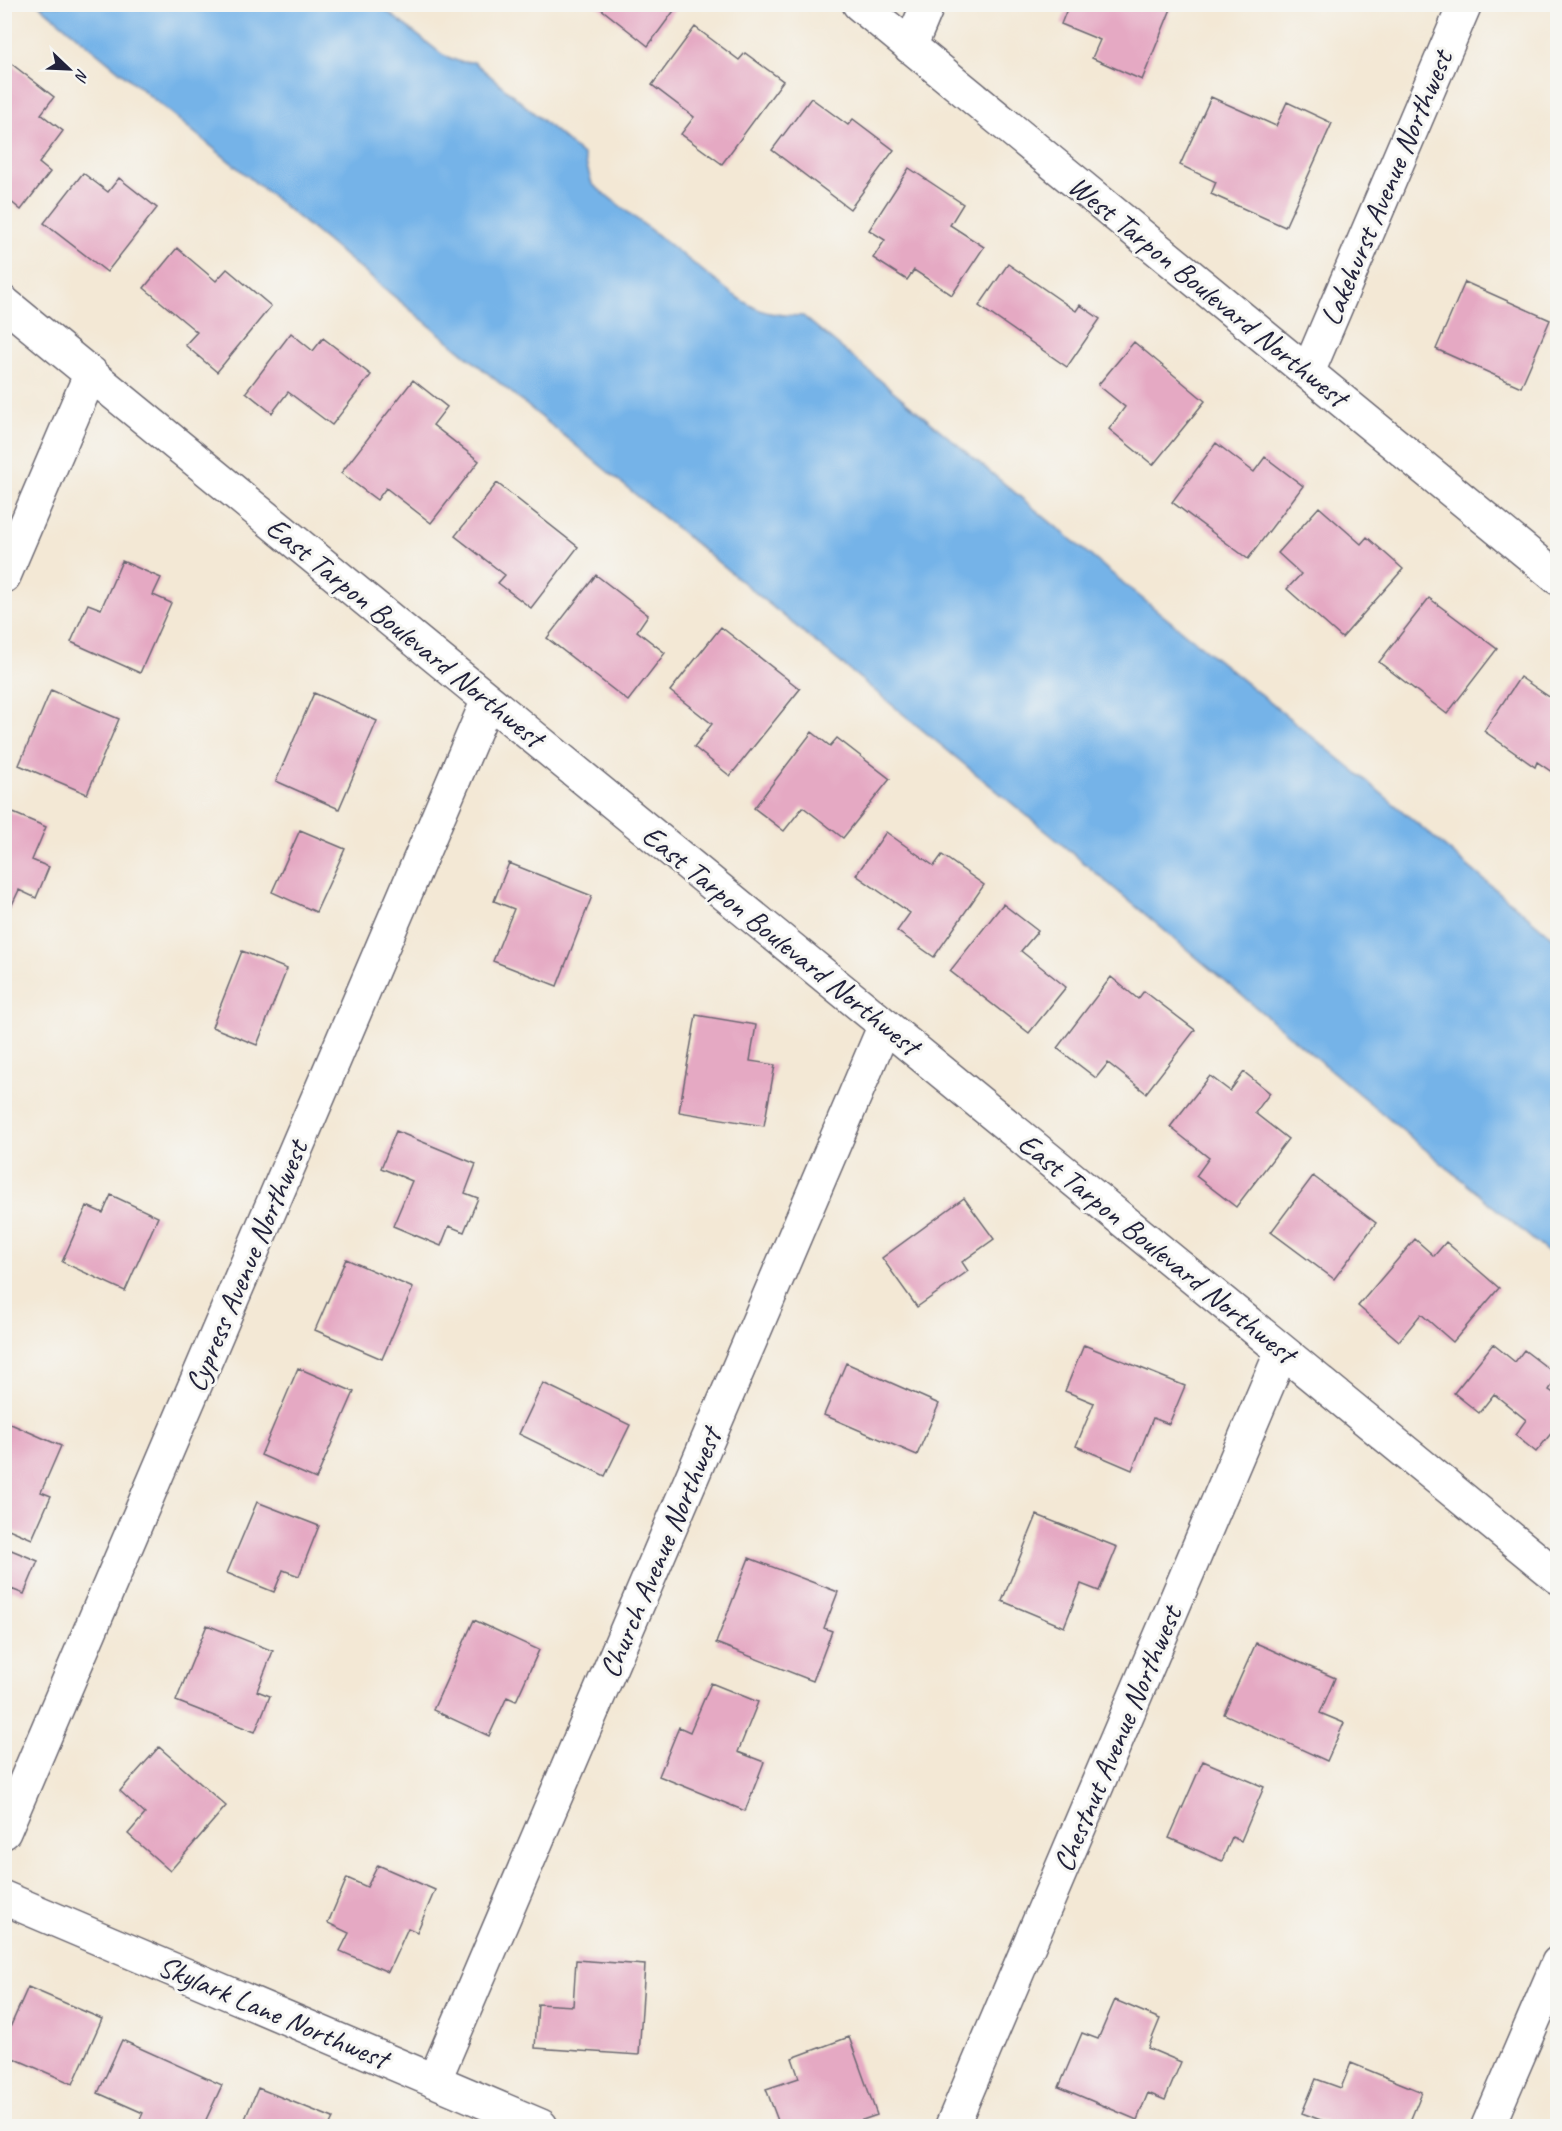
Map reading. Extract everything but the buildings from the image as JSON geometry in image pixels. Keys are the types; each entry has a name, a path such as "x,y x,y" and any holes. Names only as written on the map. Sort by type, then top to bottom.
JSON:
{"street":[{"name":"West Tarpon Boulevard Northwest","path":"859,4 1557,578"},
{"path":"910,47 928,4"},
{"name":"Lakehurst Avenue Northwest","path":"1308,372 1465,4"},
{"name":"East Tarpon Boulevard Northwest","path":"4,303 1557,1577"},
{"path":"4,576 91,373"},
{"name":"Cypress Avenue Northwest","path":"4,1833 488,700"},
{"name":"Church Avenue Northwest","path":"434,2081 885,1025"},
{"name":"Chestnut Avenue Northwest","path":"951,2127 1282,1351"},
{"name":"Skylark Lane Northwest","path":"4,1898 541,2127"},
{"path":"1488,2127 1557,1963"}],"water":[{"path":"39,5 379,5 443,55 460,62 474,62 584,156 592,184 731,293 764,312 803,316 1133,591 1363,778 1557,941 1557,1260 1053,837"}]}
